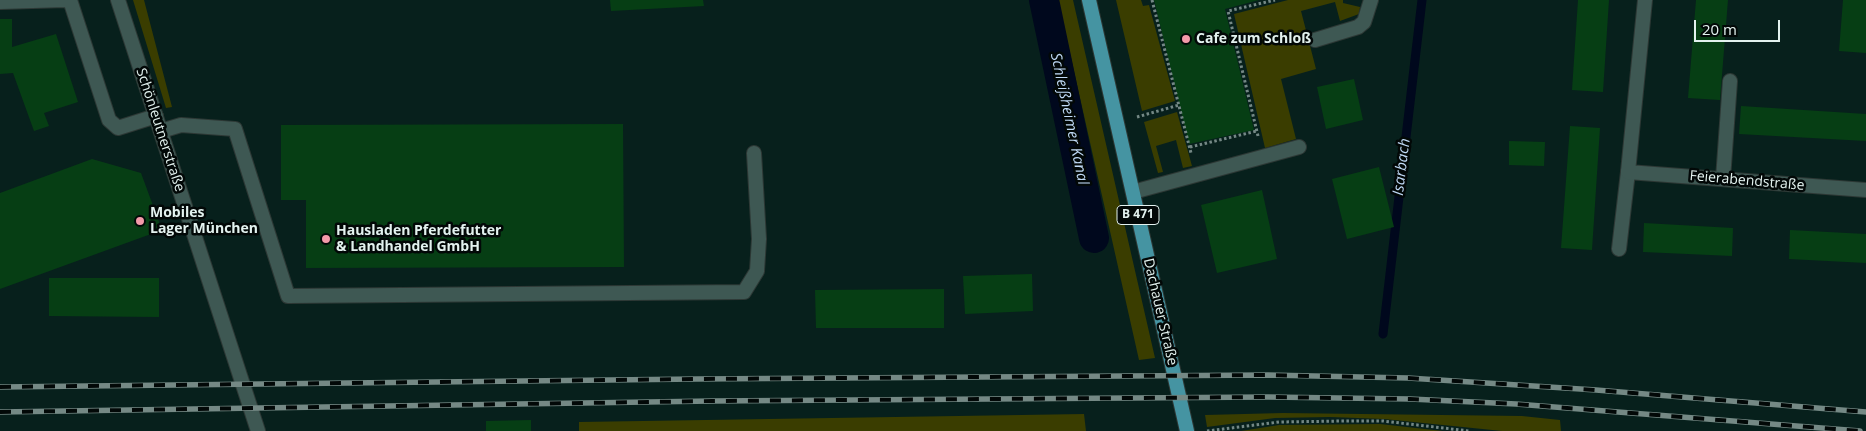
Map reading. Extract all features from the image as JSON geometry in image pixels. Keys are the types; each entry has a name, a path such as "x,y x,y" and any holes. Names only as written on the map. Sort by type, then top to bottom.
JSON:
{"main road":[{"name":"Dachauer Straße","path":"1089,0 1187,431"}],"street":[{"path":"0,2 65,0"},
{"path":"70,0 109,120 118,128 156,116"},
{"name":"Schönleutnerstraße","path":"118,0 258,431"},
{"path":"1315,40 1358,27 1364,22 1371,0"},
{"path":"1619,249 1645,0"},
{"path":"1723,178 1730,81"},
{"path":"161,131 181,125 236,129 288,296 744,292 757,271 759,239 754,153"},
{"path":"1133,192 1298,147"},
{"name":"Feierabendstraße","path":"1628,172 1866,190"}],"path":[{"path":"1152,0 1192,155"},
{"path":"1259,141 1228,11 1275,0"},
{"path":"1135,118 1179,105"},
{"path":"1189,147 1257,131"},
{"path":"1205,431 1279,422 1343,421 1383,422 1468,431"}],"shaded area":[{"path":"133,0 144,0 172,107 166,108"},
{"path":"1058,0 1073,0 1155,358 1139,360"},
{"path":"1116,0 1141,0 1143,6 1149,5 1175,101 1142,111"},
{"path":"1288,0 1343,0 1343,3 1360,7 1359,14 1340,21 1335,2 1301,11 1316,69 1281,79 1296,139 1265,148 1234,14"},
{"path":"1177,112 1192,166 1183,168 1176,140 1156,146 1163,172 1158,173 1144,122"},
{"path":"1283,413 1522,416 1560,420 1561,431 1502,431 1384,419 1330,417 1275,418 1207,427 1205,415"},
{"path":"1084,414 1086,431 579,431 579,422"},
{"path":"1380,424 1443,431 1241,431 1279,425"}],"building":[{"path":"610,0 703,0 704,6 611,11"},
{"path":"1154,0 1259,0 1225,9 1254,130 1189,144"},
{"path":"1578,0 1609,0 1603,92 1572,90"},
{"path":"1696,0 1728,0 1720,100 1688,98"},
{"path":"1843,0 1866,0 1866,53 1839,51"},
{"path":"0,19 12,19 12,47 56,34 78,102 44,113 49,126 34,131 13,73 0,74"},
{"path":"1354,79 1363,120 1326,129 1317,87"},
{"path":"1741,106 1866,114 1866,141 1739,134"},
{"path":"623,124 624,267 306,268 306,200 281,200 281,125"},
{"path":"1570,126 1600,128 1592,250 1561,248"},
{"path":"1509,141 1545,142 1544,166 1509,165"},
{"path":"92,159 141,173 162,230 0,289 0,193"},
{"path":"1379,167 1394,227 1347,239 1332,179"},
{"path":"1262,190 1277,259 1217,273 1201,205"},
{"path":"1644,223 1733,228 1732,256 1643,252"},
{"path":"1790,230 1866,234 1866,263 1789,259"},
{"path":"1032,274 1033,311 965,314 963,276"},
{"path":"49,278 159,278 159,317 49,316"},
{"path":"944,289 944,328 816,328 815,290"},
{"path":"531,420 531,431 486,431 486,421"}],"waterway":[{"name":"Schleißheimer Kanal","path":"1044,0 1094,238"},
{"name":"Isarbach","path":"1383,334 1422,0"}],"railway":[{"path":"0,387 1268,375 1408,378 1596,390 1866,412"},
{"path":"0,412 712,401 1268,397 1410,399 1516,404 1860,431"}],"place":[{"name":"Cafe zum Schloß","path":"1186,39"},
{"name":"Mobiles Lager München","path":"140,221"},
{"name":"Hausladen Pferdefutter & Landhandel GmbH","path":"326,239"}]}
